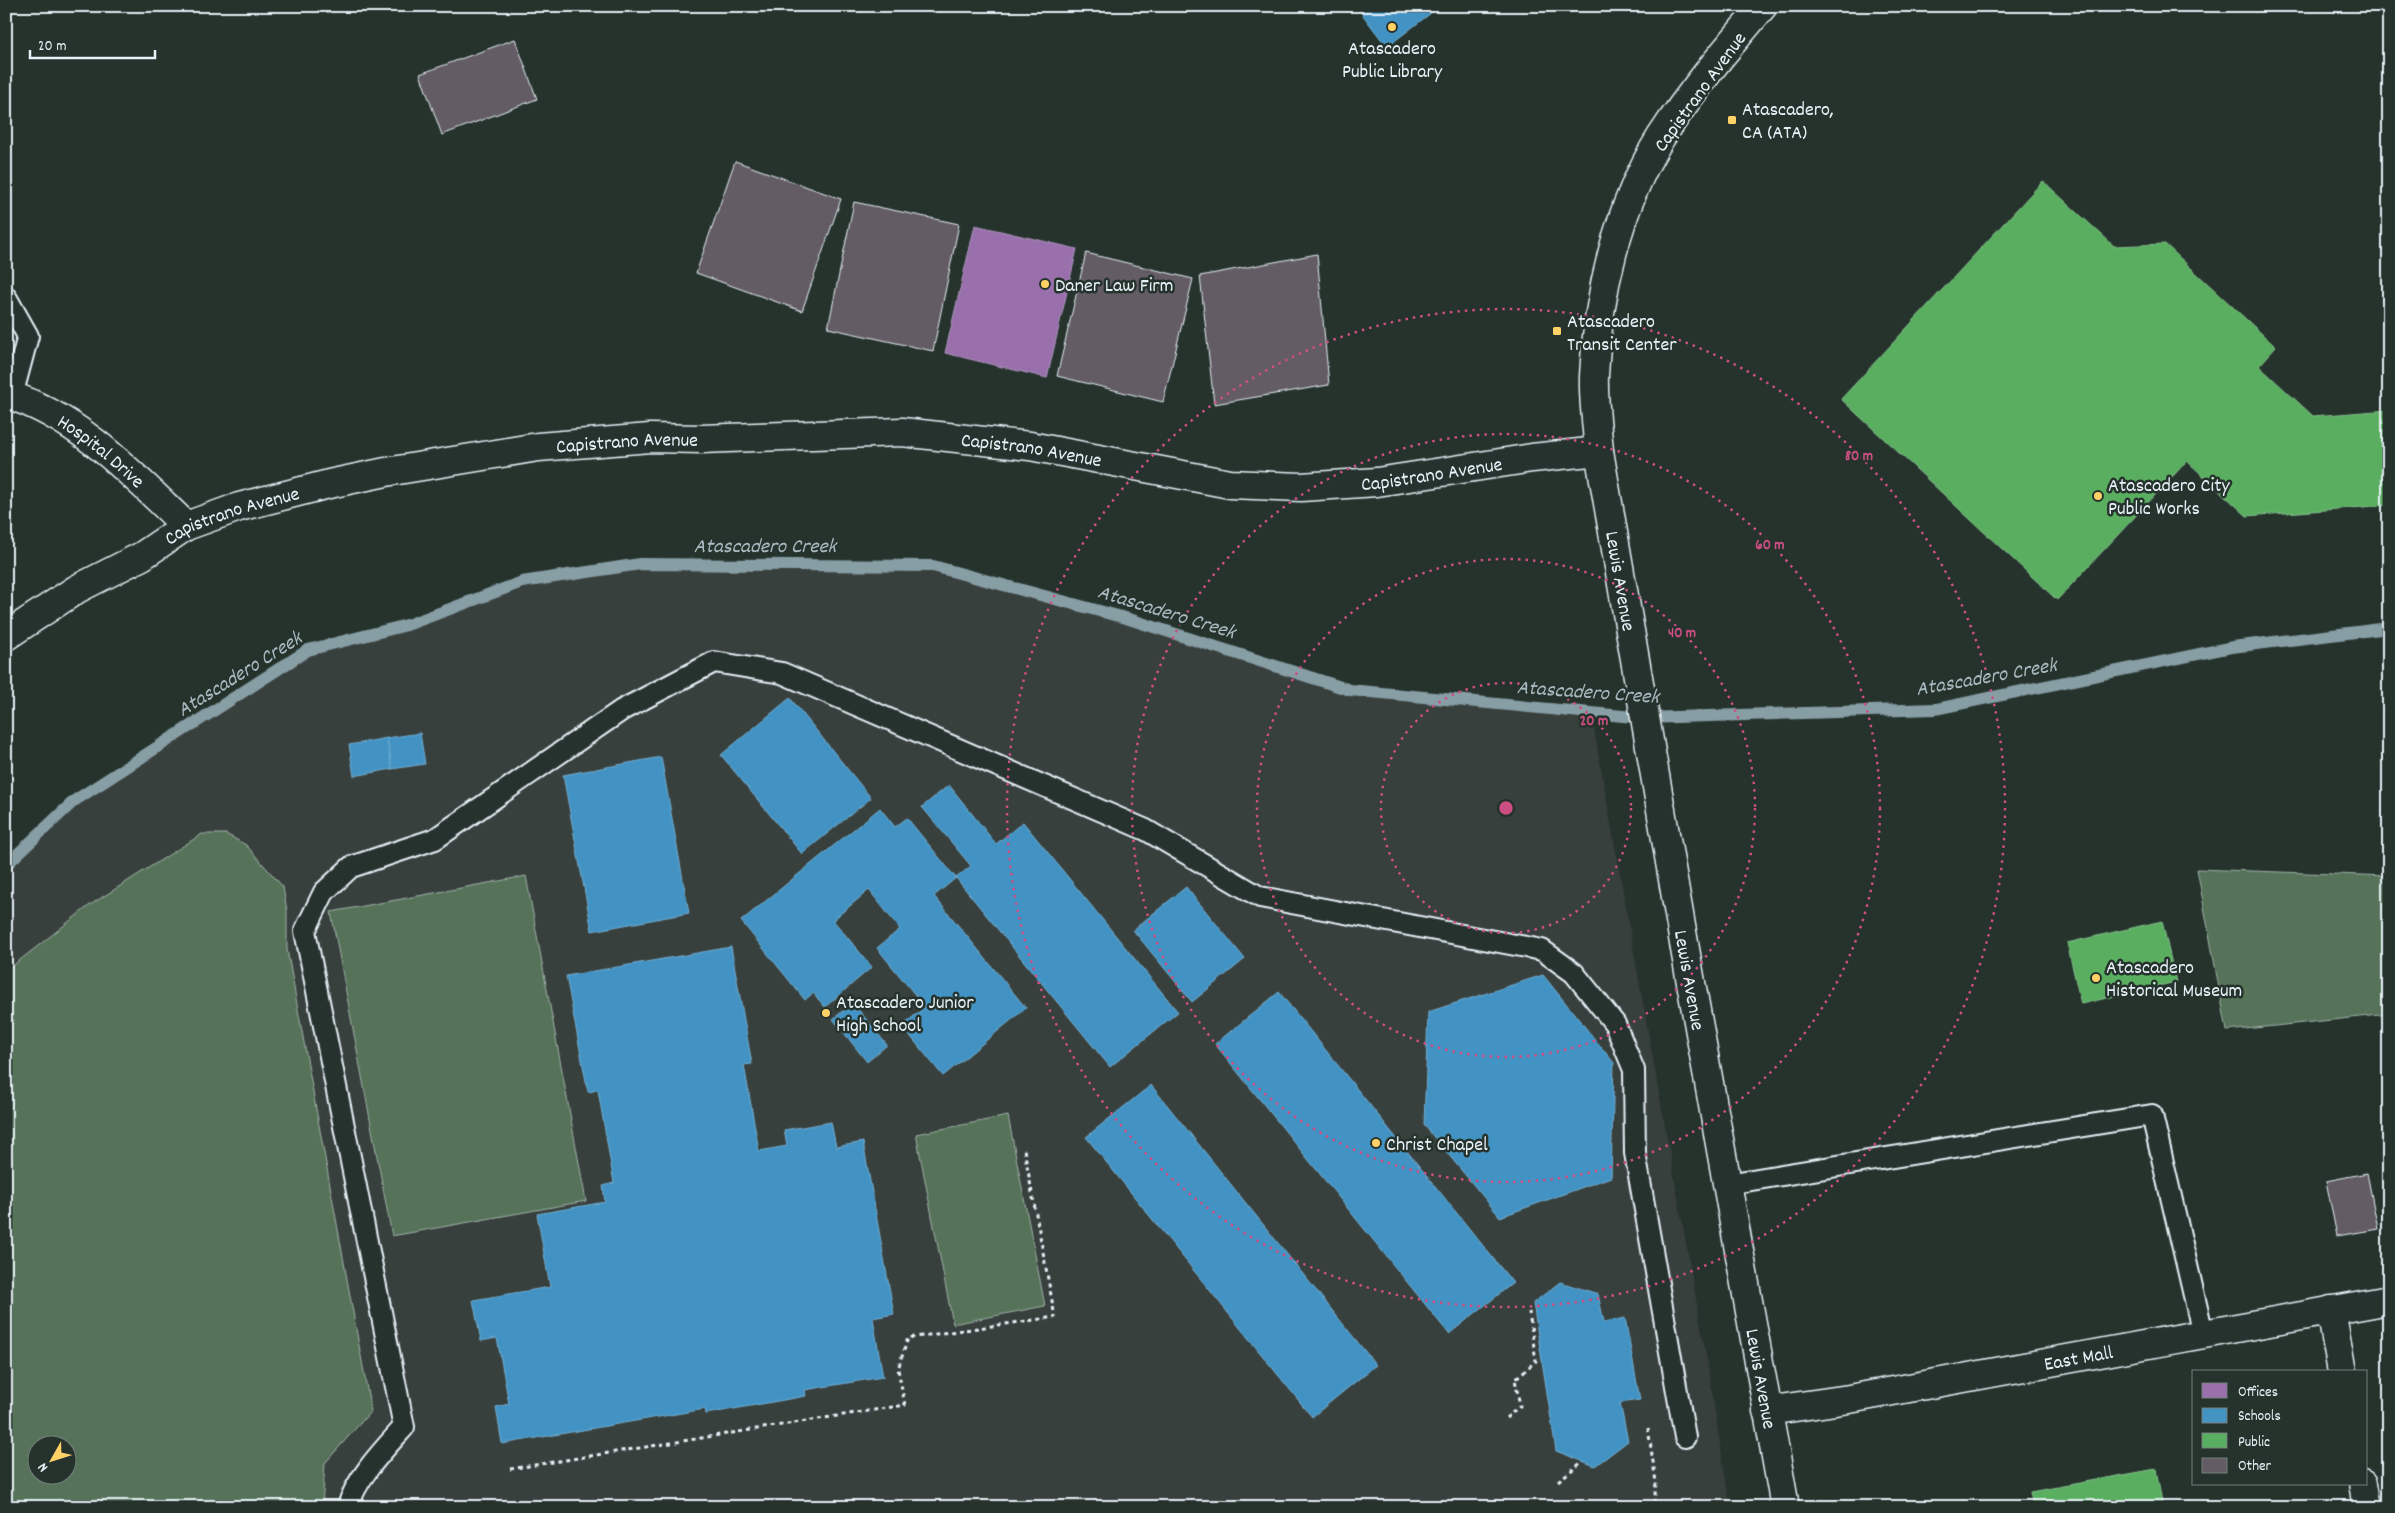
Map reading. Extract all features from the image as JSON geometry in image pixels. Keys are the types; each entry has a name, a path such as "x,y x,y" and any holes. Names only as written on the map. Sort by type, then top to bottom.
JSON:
{"street":[{"name":"Capistrano Avenue","path":"6,636 77,589 142,556 186,526 240,507 386,472 538,447 650,438 701,439 902,432 1030,446 1230,484 1301,487 1377,482 1532,458 1599,451 1594,376 1602,293 1624,213 1660,138 1708,71 1763,6"},
{"name":"Hospital Drive","path":"9,395 61,418 111,454 186,526"},
{"name":"Lewis Avenue","path":"1599,451 1685,948 1785,1507"},
{"name":"East Mall","path":"1768,1411 1849,1399 2389,1300"},
{"path":"2331,1310 2342,1370"},
{"path":"2363,1486 2367,1507"}],"lane":[{"path":"6,297 28,336 9,395"},
{"path":"348,1507 351,1494 386,1446 404,1427 305,931 324,892 351,867 435,839 622,710 714,662 782,672 1146,830 1260,896 1542,950 1574,973 1615,1024 1634,1070 1635,1153 1686,1438"},
{"path":"1727,1184 2152,1115 2203,1334"}],"path":[{"path":"510,1469 905,1405 898,1369 908,1338 1055,1317 1024,1150"},
{"path":"1506,1418 1520,1406 1515,1379 1536,1361 1529,1312"},
{"path":"1647,1418 1656,1482 1654,1507"},
{"path":"1558,1481 1582,1462"}],"shaded area":[{"name":"Atascadero Junior High School","path":"640,564 933,566 1129,619 1350,690 1591,713 1706,1355 1730,1507 6,1507 6,865 74,801 308,650 407,625 522,582"}],"green space":[{"path":"202,834 226,834 246,845 283,887 287,911 287,949 371,1411 325,1463 322,1507 6,1507 6,971 90,905"},
{"path":"2197,869 2389,876 2389,1014 2227,1031"},
{"path":"526,876 586,1201 392,1236 331,912"},
{"path":"1008,1116 1045,1306 953,1324 916,1134"}],"building: Offices":[{"path":"975,225 1077,249 1047,378 945,353"}],"building: Schools":[{"name":"Atascadero Public Library","path":"1356,6 1440,6 1387,47"},
{"path":"790,698 871,798 802,854 721,755"},
{"path":"420,733 425,764 392,769 387,738"},
{"path":"387,738 392,769 354,776 349,745"},
{"path":"661,757 689,913 592,931 563,775"},
{"path":"949,785 996,844 1023,822 1178,1012 1110,1067 956,878 971,866 922,807"},
{"path":"880,808 895,827 907,818 956,878 934,896 1026,1008 943,1076 902,1026 925,1007 877,948 900,929 869,890 833,920 872,967 825,1007 813,993 805,1000 741,921"},
{"path":"1186,887 1245,959 1192,1002 1133,930"},
{"path":"731,947 752,1064 744,1065 759,1151 787,1146 784,1130 831,1122 836,1147 863,1142 894,1314 873,1318 883,1377 805,1390 806,1396 706,1414 705,1409 502,1444 496,1407 509,1404 497,1338 481,1341 473,1300 550,1287 537,1214 605,1202 603,1186 614,1183 598,1090 588,1092 566,976"},
{"path":"1543,975 1614,1063 1611,1177 1500,1217 1424,1125 1428,1012"},
{"path":"1279,992 1513,1283 1449,1334 1215,1044"},
{"path":"853,1003 887,1045 867,1062 833,1019"},
{"path":"1151,1085 1376,1365 1312,1417 1086,1137"},
{"path":"1560,1282 1598,1294 1604,1322 1625,1318 1640,1400 1620,1403 1628,1441 1595,1466 1556,1451 1533,1303"}],"building: Public":[{"path":"2043,181 2114,246 2165,244 2276,347 2259,366 2313,416 2389,410 2389,505 2247,516 2187,461 2057,600 1841,399"},
{"path":"2162,921 2176,982 2081,1004 2067,943"},
{"path":"2156,1469 2163,1507 2033,1507 2030,1492"}],"building: Other":[{"path":"515,39 537,99 442,135 420,74"},
{"path":"735,161 841,199 802,311 696,273"},
{"path":"854,202 959,224 933,351 828,328"},
{"path":"1086,253 1193,279 1163,402 1057,376"},
{"path":"1317,254 1329,385 1214,404 1200,276"},
{"path":"2367,1173 2378,1229 2337,1236 2326,1181"}],"waterway":[{"name":"Atascadero Creek","path":"6,865 74,801 308,650 407,625 522,582 640,564 933,566 1129,619 1350,690 1644,718 1936,709 2232,647 2389,628"}],"place":[{"name":"Atascadero Public Library","path":"1392,27"},
{"name":"Atascadero, CA (ATA)","path":"1732,120"},
{"name":"Daner Law Firm","path":"1045,284"},
{"name":"Atascadero Transit Center","path":"1557,331"},
{"name":"Atascadero City Public Works","path":"2098,496"},
{"name":"Atascadero Historical Museum","path":"2096,978"},
{"name":"Atascadero Junior High School","path":"826,1013"},
{"name":"Christ Chapel","path":"1376,1143"}]}
